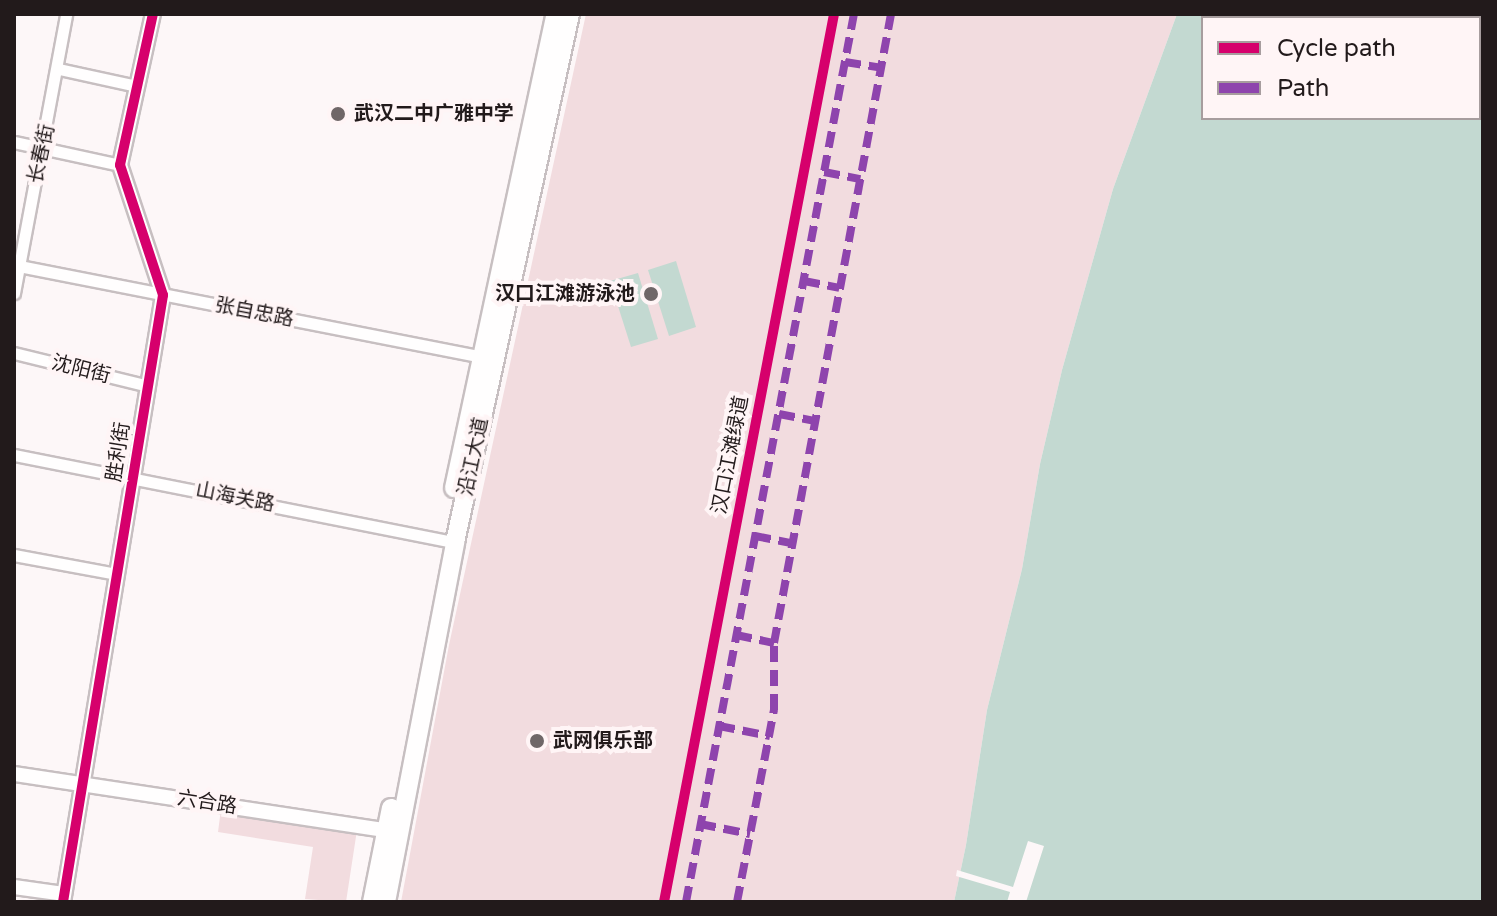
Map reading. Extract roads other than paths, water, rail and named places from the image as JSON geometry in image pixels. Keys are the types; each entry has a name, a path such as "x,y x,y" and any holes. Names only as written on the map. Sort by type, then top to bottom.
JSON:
{"main road":[{"name":"沿江大道","path":"372,902 393,831 556,14"},
{"name":"沿江大道","path":"488,358 570,14"},
{"name":"沿江大道","path":"386,902 393,831"}],"street":[{"name":"长春街","path":"14,293 16,266 59,69 66,14"},
{"name":"胜利街","path":"64,898 163,295 120,165 153,14"},
{"path":"59,69 136,86"},
{"path":"14,142 120,165"},
{"name":"张自忠路","path":"16,266 488,358"},
{"name":"沈阳街","path":"14,353 148,386"},
{"name":"山海关路","path":"14,455 450,541"},
{"path":"14,555 117,574"},
{"name":"六合路","path":"14,774 393,831"},
{"path":"14,887 64,898"}],"place":[{"name":"武汉二中广雅中学","path":"338,114"},
{"name":"汉口江滩游泳池","path":"651,294"},
{"name":"武网俱乐部","path":"537,741"}]}
